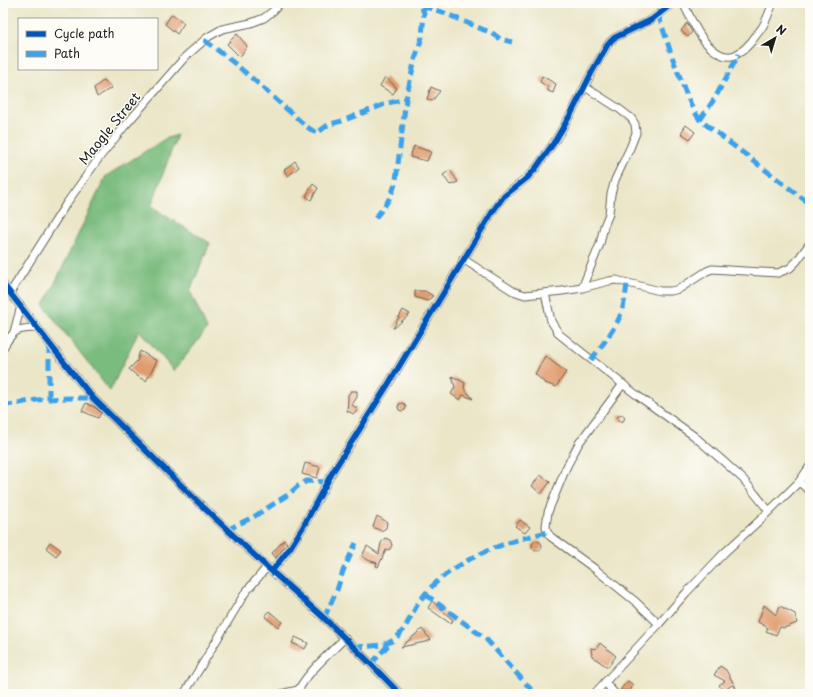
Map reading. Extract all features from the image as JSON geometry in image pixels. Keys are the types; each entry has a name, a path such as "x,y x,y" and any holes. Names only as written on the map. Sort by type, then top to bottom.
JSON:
{"street":[{"name":"Maogle Street","path":"10,293 44,237 99,158 186,56 208,37 222,29 251,23 264,18 280,3"},
{"path":"184,694 245,593 290,548 303,528 332,474 493,211 504,197 527,178 536,168 555,141 608,44 614,38 651,20 673,3"},
{"path":"683,3 696,29 705,42 716,52 733,56 739,54 748,45 763,26 773,3"},
{"path":"582,288 600,244 604,226 609,214 611,194 615,180 636,133 635,124 631,118 585,87"},
{"path":"463,259 513,290 525,295 582,288 598,283 616,280 653,290 671,291 679,289 712,269 778,273 790,268 810,243"},
{"path":"3,284 93,398 200,504 345,638 400,694"},
{"path":"545,293 551,321 559,334 623,384 694,436 743,479 770,511"},
{"path":"14,332 21,306"},
{"path":"3,348 14,332 21,328 37,328"},
{"path":"623,384 579,443 566,468 548,512 546,526 547,532 551,537 636,602 659,624"},
{"path":"594,694 724,553 799,482 810,466"},
{"path":"799,482 810,491"},
{"path":"281,694 297,692 306,678 345,638"},
{"path":"605,682 616,694"}],"green space":[{"path":"177,135 151,207 210,243 190,291 207,329 174,371 139,330 110,391 44,306 106,176 165,139"}],"building":[{"path":"172,14 184,23 177,34 165,24"},
{"path":"687,23 692,32 688,37 681,31"},
{"path":"237,34 247,46 240,57 227,44"},
{"path":"542,76 556,84 553,93 548,91 548,87 540,82"},
{"path":"385,77 397,88 393,94 380,86"},
{"path":"104,80 111,88 97,97 94,88"},
{"path":"431,87 440,91 432,101 427,99"},
{"path":"686,125 695,132 690,139 681,133"},
{"path":"414,146 431,152 427,161 410,157"},
{"path":"295,161 299,167 288,176 284,170"},
{"path":"450,170 458,182 450,185 443,175"},
{"path":"313,184 318,188 311,200 306,196"},
{"path":"415,291 425,291 433,296 427,301 415,297"},
{"path":"403,310 410,314 393,328"},
{"path":"140,351 157,361 146,381 129,369 137,361"},
{"path":"545,356 566,372 556,387 545,383 535,374"},
{"path":"452,376 465,383 464,388 473,399 463,395 460,400 451,394 455,387"},
{"path":"351,391 357,391 357,397 352,405 358,409 354,414 347,411 348,395"},
{"path":"86,403 96,408 101,413 98,418 82,411"},
{"path":"402,403 405,404 405,410 402,411 399,410 398,407 399,404"},
{"path":"621,414 624,415 624,421 621,422 618,421 617,418 618,415"},
{"path":"305,463 320,467 317,478 302,474"},
{"path":"540,475 550,482 541,494 532,486"},
{"path":"377,516 387,522 386,528 381,531 373,527"},
{"path":"520,520 530,527 525,533 515,526"},
{"path":"385,538 390,540 392,545 390,549 386,550 378,567 376,566 377,563 362,556 367,546 379,554 381,543"},
{"path":"284,540 287,543 276,558 272,553"},
{"path":"535,541 539,541 541,542 541,550 535,551 532,548 532,544"},
{"path":"50,542 61,550 56,556 46,548"},
{"path":"432,601 453,620 451,624 428,608"},
{"path":"764,605 776,615 780,606 795,614 797,623 784,628 780,627 776,635 766,631 768,628 758,622"},
{"path":"269,611 282,622 278,627 265,617"},
{"path":"422,629 431,640 401,647"},
{"path":"295,637 308,643 305,649 292,643"},
{"path":"600,643 616,656 608,667 592,656 591,648 596,649"},
{"path":"720,666 726,670 736,688 732,685 723,691 719,685 725,681 714,675"},
{"path":"628,681 633,685 630,691 620,690"}],"marked path":[{"path":"375,218 393,191 396,180 406,99 414,63 422,37 424,13 420,3"},
{"path":"422,6 442,12 491,32 500,39 512,42"},
{"path":"658,14 673,60 686,93 700,120 810,204"},
{"path":"204,40 245,72 304,125 317,133 330,124 342,121 388,103 406,99"},
{"path":"700,120 715,98 739,54"},
{"path":"591,360 615,326 621,314 627,283"},
{"path":"49,344 49,399"},
{"path":"3,405 44,399 93,398"},
{"path":"227,530 255,516 307,481 328,482"},
{"path":"354,647 381,645 396,638 405,628 418,603 428,591 439,580 464,563 504,544 547,532"},
{"path":"324,618 356,543"},
{"path":"425,594 486,639 535,694"},
{"path":"371,664 391,642"}],"cycle path":[{"path":"272,571 290,548 303,527 332,473 389,383 493,211 503,197 527,178 536,168 555,141 608,44 614,38 651,20 673,3"},
{"path":"3,284 93,398 200,504 324,618 400,694"}]}
